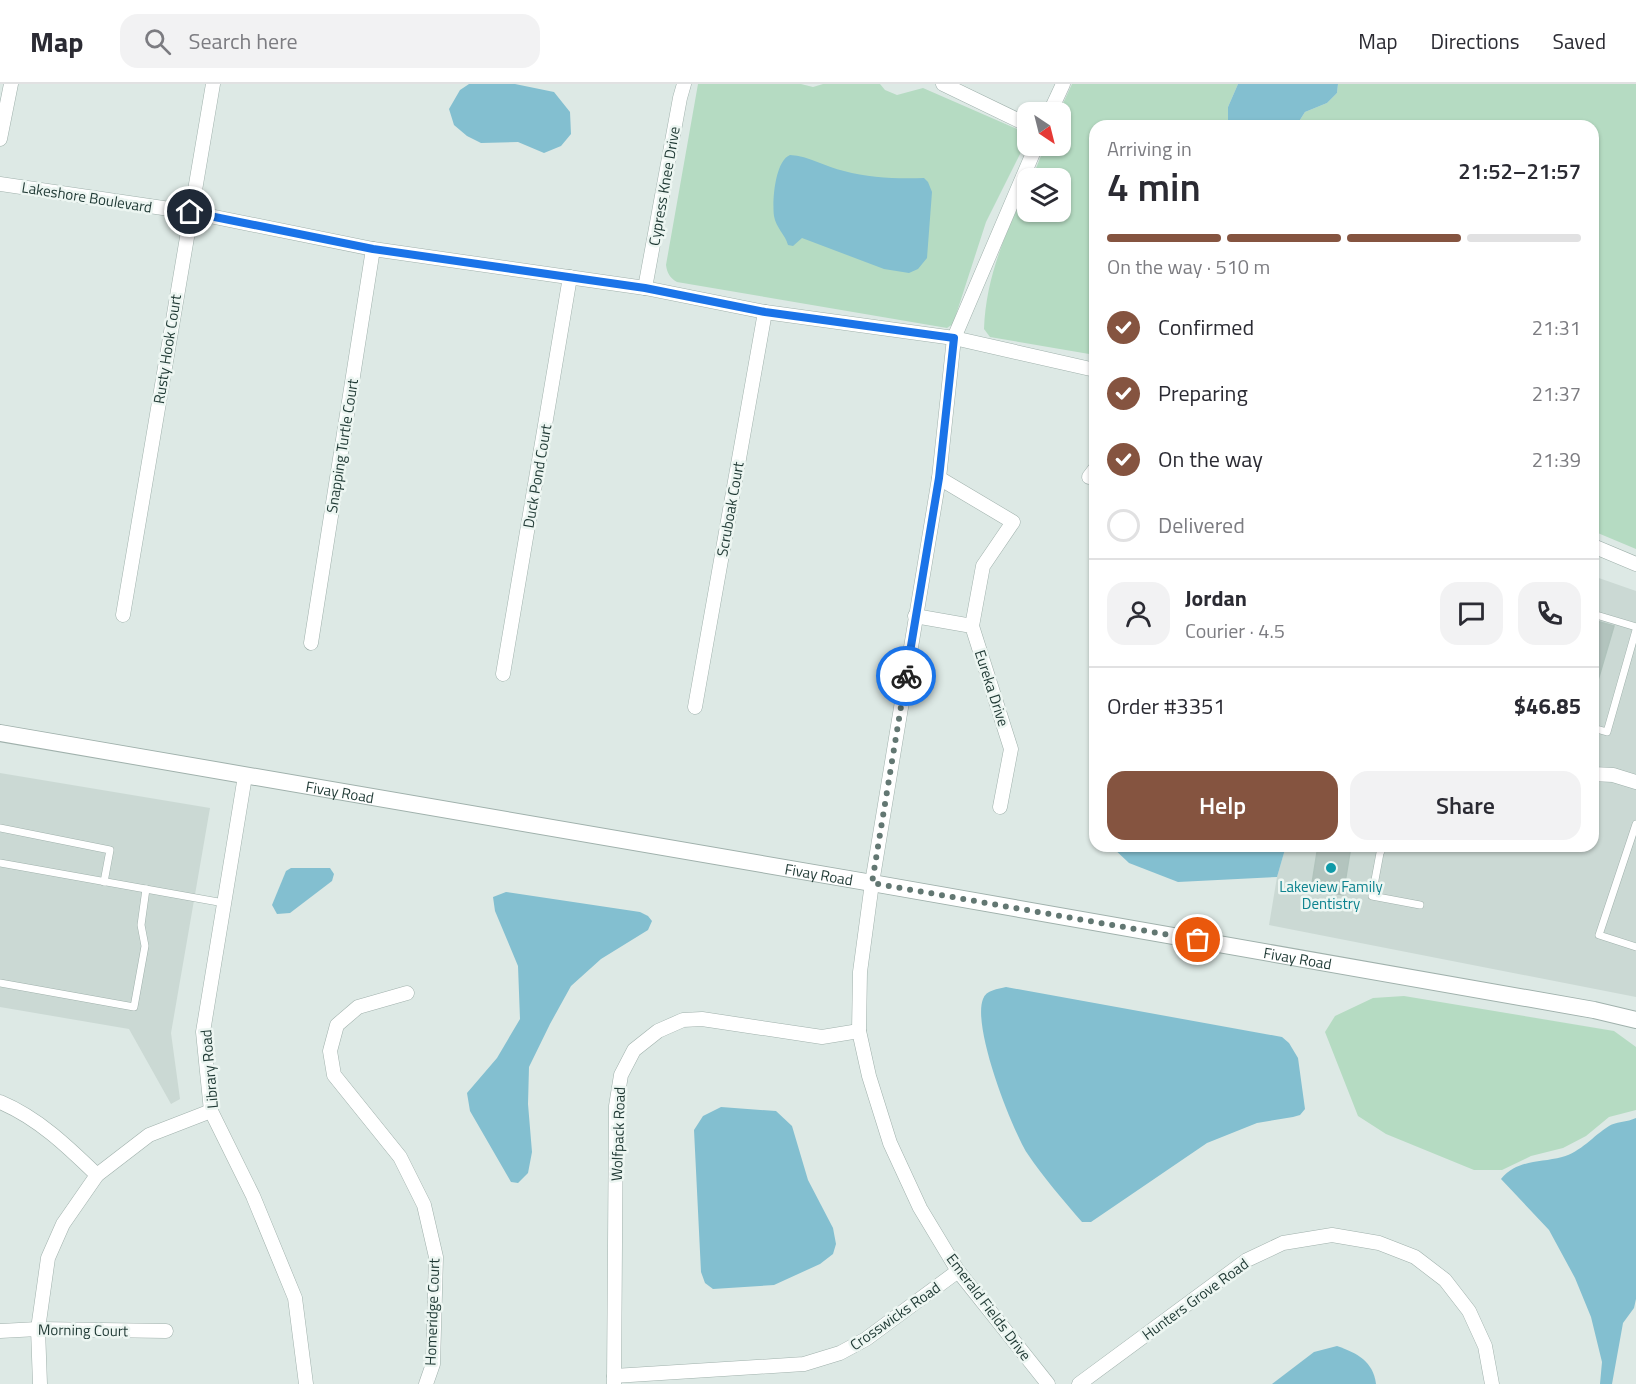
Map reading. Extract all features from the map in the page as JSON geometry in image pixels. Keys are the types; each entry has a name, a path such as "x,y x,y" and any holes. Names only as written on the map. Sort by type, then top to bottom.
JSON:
{"street":[{"path":"0,139 11,84"},
{"name":"Rusty Hook Court","path":"123,615 213,84"},
{"name":"Cypress Knee Drive","path":"645,288 684,84"},
{"path":"944,84 1017,120"},
{"path":"1055,102 1063,84"},
{"name":"Emerald Fields Drive","path":"1032,156 954,338 939,478 872,883 860,972 859,1031 868,1076 890,1143 920,1208 958,1271 1048,1384"},
{"name":"Lakeshore Boulevard","path":"0,184 190,212 373,249 645,288 765,312 954,338 1089,369"},
{"name":"Snapping Turtle Court","path":"311,643 373,249"},
{"name":"Duck Pond Court","path":"503,674 570,277"},
{"name":"Scruboak Court","path":"695,707 765,312"},
{"path":"915,616 972,626 983,566 1013,522 939,478"},
{"path":"1599,549 1636,564"},
{"name":"Eureka Drive","path":"972,626 1011,750 1000,807"},
{"name":"Fivay Road","path":"0,733 872,883 1571,1006 1636,1020"},
{"path":"1599,774 1613,775 1636,782"},
{"name":"Library Road","path":"245,776 203,1032 211,1111 253,1196 295,1298 306,1384"},
{"name":"Homeridge Court","path":"407,993 358,1006 337,1025 330,1051 334,1075 400,1157 424,1205 436,1257 433,1364 426,1384"},
{"name":"Wolfpack Road","path":"614,1380 616,1106 621,1074 634,1050 658,1031 683,1020 702,1019 822,1037 859,1031"},
{"path":"0,1101 52,1133 97,1175"},
{"path":"40,1384 38,1329 48,1258 63,1224 97,1175 149,1135 211,1111"},
{"name":"Hunters Grove Road","path":"1079,1384 1247,1260 1283,1243 1332,1235 1379,1243 1415,1257 1445,1280 1469,1311 1485,1346 1492,1384"},
{"name":"Crosswicks Road","path":"614,1380 804,1364 840,1353 866,1340 958,1271"},
{"name":"Morning Court","path":"0,1331 38,1329 166,1331"}],"lane":[{"path":"1599,617 1636,628 1607,732 1599,730"},
{"path":"1636,824 1599,935 1636,947"},
{"path":"0,828 110,850 104,882"},
{"path":"1381,852 1372,897 1420,905"},
{"path":"0,863 224,903"},
{"path":"0,983 134,1007 145,946 141,925 146,889"}],"shaded area":[{"path":"1599,578 1636,591 1636,997 1269,925 1277,877 1284,852 1599,852"},
{"path":"0,773 210,808 171,1033 180,1099 171,1104 129,1029 0,1007"}],"green space":[{"path":"698,84 801,84 813,87 823,84 880,84 885,90 897,95 923,88 1017,129 1017,156 1019,156 986,222 953,324 947,328 677,282 668,273 666,265"},
{"path":"1072,84 1238,84 1228,107 1228,120 1089,120 1089,354 990,337 984,329 988,292 998,256 1017,209 1017,222 1071,222 1071,168 1036,168 1041,156 1071,156 1071,102 1064,102"},
{"path":"1338,84 1636,84 1636,549 1599,534 1599,120 1300,120 1305,112 1327,103 1337,93"},
{"path":"1404,996 1614,1031 1636,1047 1636,1110 1609,1117 1586,1136 1563,1148 1531,1156 1502,1170 1474,1170 1386,1134 1358,1116 1325,1032 1335,1016 1373,998"}],"water":[{"path":"469,84 515,84 554,92 570,112 571,134 561,146 544,153 518,142 481,143 467,136 454,125 449,109 460,90"},
{"path":"1238,84 1338,84 1337,93 1327,103 1305,112 1300,120 1228,120 1228,107"},
{"path":"790,155 864,175 924,178 932,192 927,258 918,269 909,273 884,269 802,238 793,246 788,245 775,220 774,201 778,173 785,159"},
{"path":"1117,852 1284,852 1277,877 1178,882 1129,863"},
{"path":"291,868 330,868 334,874 332,881 290,913 277,914 272,905 286,871"},
{"path":"506,892 640,912 652,921 648,930 601,959 571,986 550,1024 529,1067 528,1104 532,1152 528,1173 518,1183 511,1182 470,1111 467,1093 497,1058 520,1019 518,966 495,911 493,897"},
{"path":"1006,987 1282,1037 1289,1043 1298,1058 1305,1109 1300,1115 1257,1123 1207,1143 1091,1222 1082,1222 1046,1180 1027,1153 995,1077 983,1031 981,1013 985,996 993,990"},
{"path":"721,1107 776,1111 792,1126 808,1180 833,1228 836,1244 833,1254 820,1264 774,1285 713,1289 705,1283 701,1272 694,1130 703,1116"},
{"path":"1636,1118 1636,1299 1634,1308 1623,1323 1612,1384 1600,1384 1602,1362 1591,1317 1575,1278 1549,1230 1501,1179 1522,1165 1569,1155 1611,1125"},
{"path":"1337,1346 1363,1359 1371,1369 1376,1384 1272,1384 1314,1352"}],"building":[{"path":"1599,622 1614,626 1599,677"},
{"name":"Lakeview Family Dentistry","path":"1317,852 1350,852 1343,895 1311,890"}],"way so far":[{"path":"906,676 872,883 1198,940"}],"place":[{"name":"Lakeview Family Dentistry","path":"1331,868"}],"route":[{"path":"190,212 373,249 645,288 765,312 954,338 939,478 906,676"}]}
